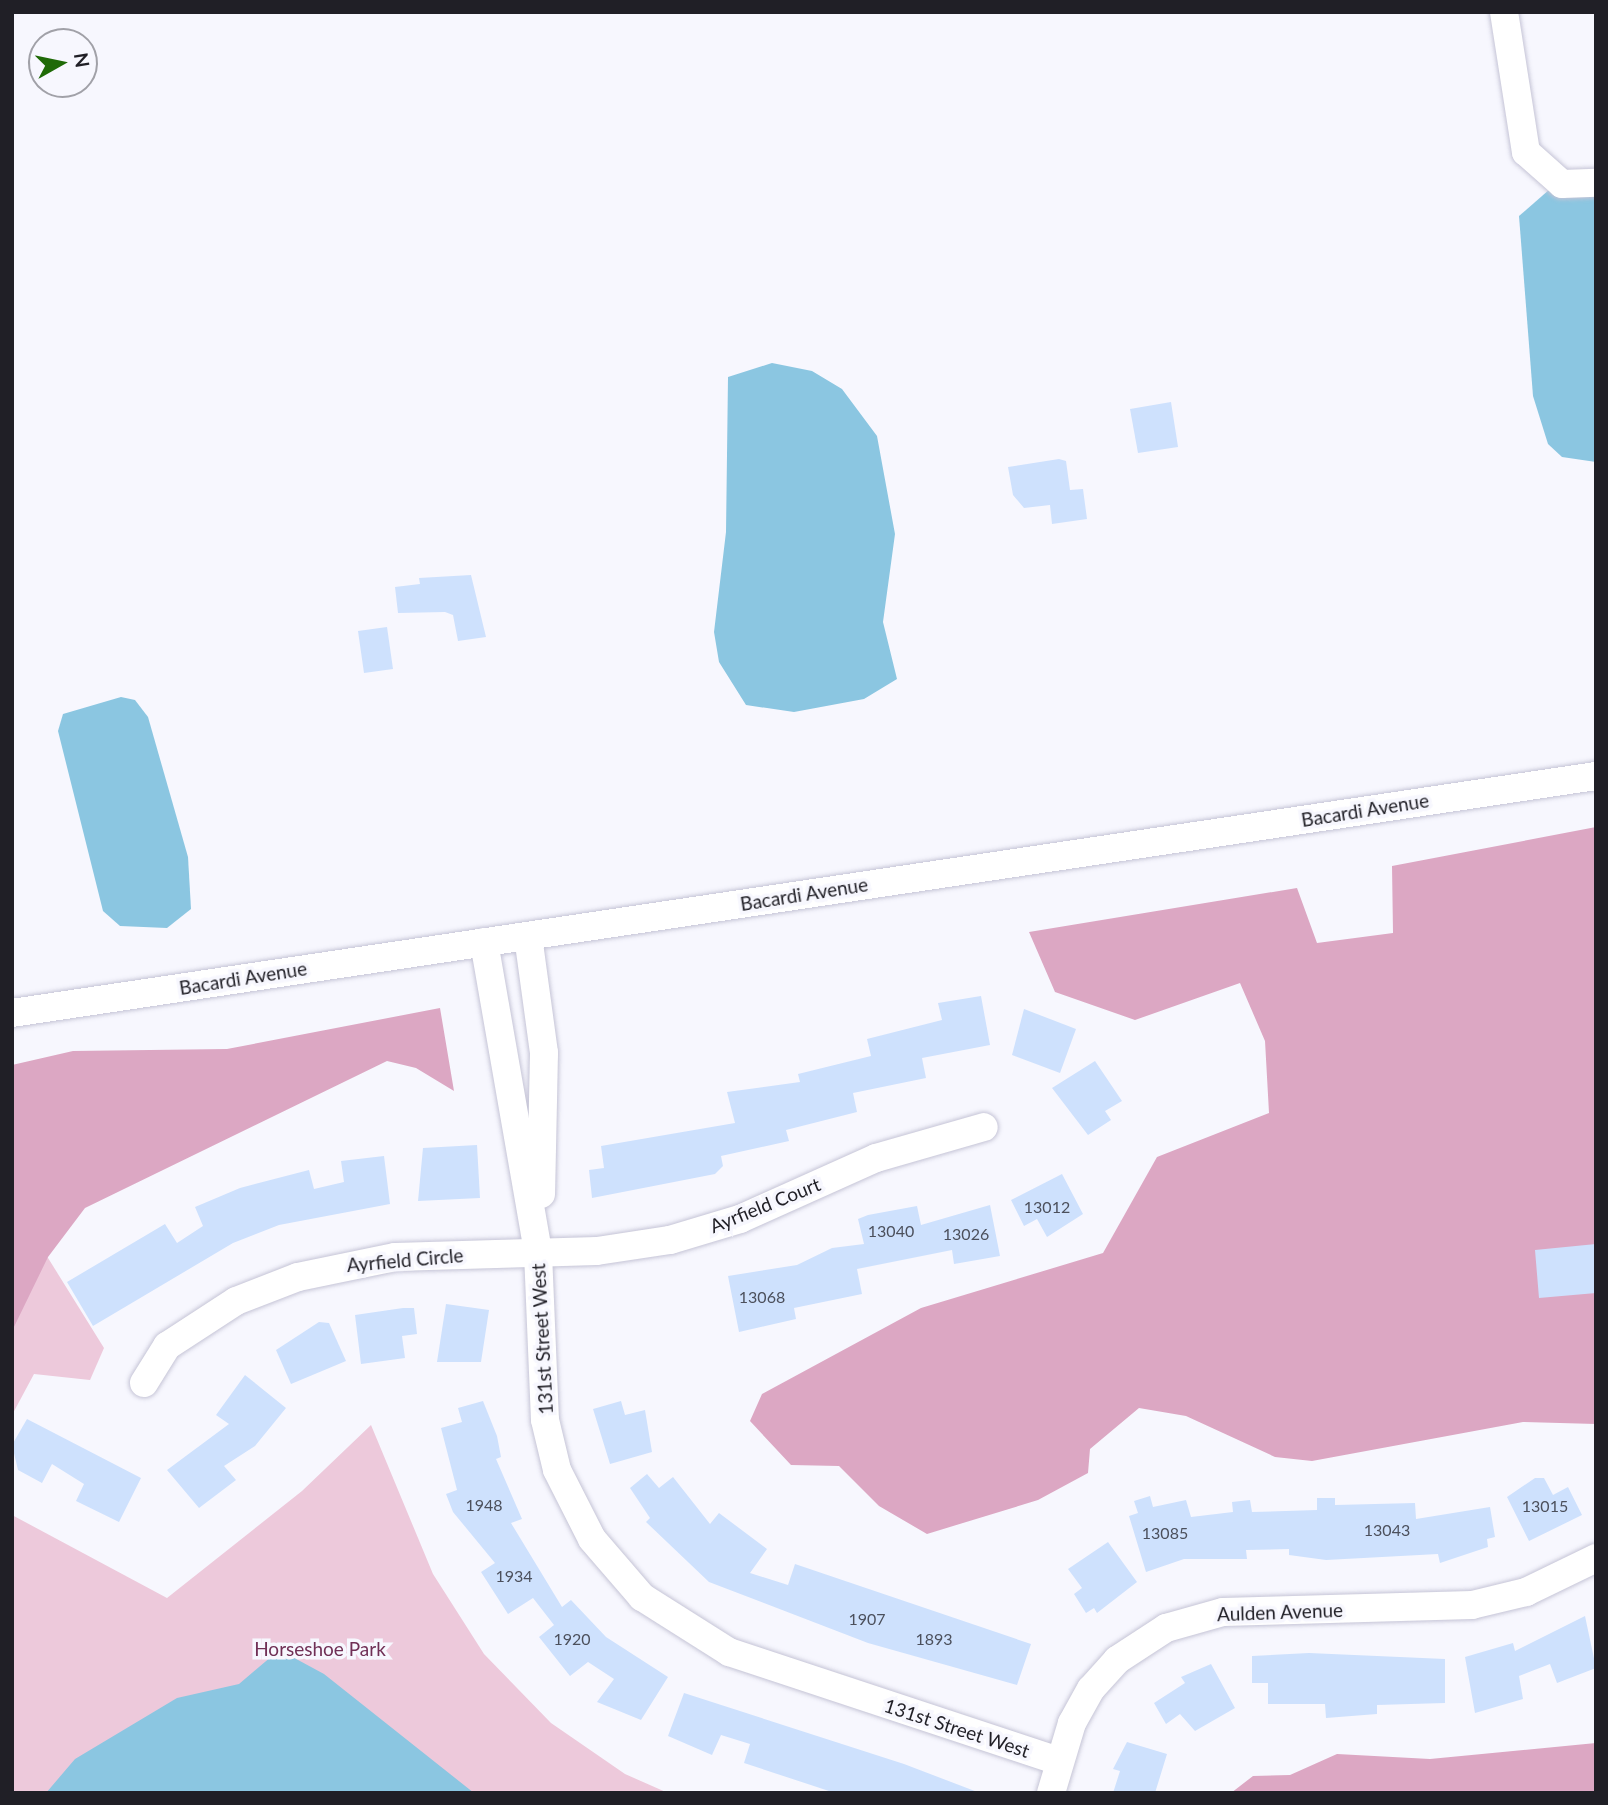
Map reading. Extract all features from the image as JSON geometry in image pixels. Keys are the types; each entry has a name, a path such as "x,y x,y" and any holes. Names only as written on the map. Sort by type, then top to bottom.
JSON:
{"street":[{"path":"1504,12 1526,152 1562,184 1596,183"},
{"name":"Bacardi Avenue","path":"12,1013 1596,776"},
{"path":"528,936 544,1053 538,1253"},
{"name":"131st Street West","path":"484,942 538,1253 541,1395 557,1470 592,1539 642,1597 729,1652 1059,1761"},
{"name":"Ayrfield Court","path":"538,1253 633,1246 705,1230 876,1158 984,1127"},
{"name":"Ayrfield Circle","path":"144,1383 167,1346 236,1301 298,1277 395,1257 538,1253"},
{"name":"Aulden Avenue","path":"1051,1793 1059,1761 1081,1706 1103,1674 1132,1648 1184,1620 1243,1611 1472,1605 1526,1592 1596,1558"}],"green space":[{"path":"12,1200 104,1348 90,1380 34,1374 12,1415"},
{"name":"Horseshoe Park","path":"371,1425 433,1574 484,1654 551,1723 625,1774 668,1793 12,1793 12,1515 167,1598 302,1491"}],"shaded area":[{"path":"1596,827 1596,1424 1523,1422 1312,1461 1275,1457 1186,1416 1139,1408 1090,1449 1088,1473 1038,1500 927,1534 879,1506 839,1466 791,1465 750,1421 762,1394 921,1308 1103,1253 1157,1157 1269,1113 1265,1041 1240,983 1135,1020 1055,992 1029,932 1297,888 1317,943 1393,933 1392,866"},
{"path":"440,1008 454,1091 416,1068 387,1061 85,1208 48,1257 12,1331 12,1065 73,1051 227,1049"},
{"path":"1596,1743 1596,1793 1231,1793 1253,1776 1290,1775 1337,1754 1430,1759"}],"water":[{"path":"1596,185 1596,462 1562,457 1548,444 1533,396 1519,216 1550,189"},
{"path":"772,363 812,371 842,389 877,436 895,534 883,622 897,679 864,699 794,712 746,705 719,662 714,632 726,532 728,377"},
{"path":"121,697 135,700 148,717 188,857 191,909 167,928 120,926 103,911 58,731 63,714"},
{"path":"287,1654 324,1674 474,1793 46,1793 75,1759 177,1698 239,1684 272,1656"}],"building":[{"path":"1171,402 1178,447 1138,453 1130,409"},
{"path":"1059,459 1066,461 1070,490 1083,489 1087,519 1052,524 1050,505 1024,508 1013,495 1008,467"},
{"path":"471,575 486,637 458,641 453,615 445,612 398,613 395,587 420,584 419,578"},
{"path":"387,627 393,669 364,673 358,631"},
{"path":"981,996 990,1045 922,1058 926,1078 853,1093 857,1112 786,1130 789,1141 721,1156 723,1166 715,1174 592,1198 589,1170 604,1168 601,1146 735,1123 727,1092 800,1082 798,1074 871,1056 867,1039 942,1020 938,1003"},
{"path":"1024,1009 1076,1029 1060,1073 1012,1055"},
{"path":"1095,1061 1122,1101 1105,1111 1111,1120 1088,1135 1052,1088"},
{"path":"477,1145 480,1198 418,1201 423,1148"},
{"path":"384,1156 390,1204 279,1225 233,1243 93,1326 67,1282 165,1224 177,1243 203,1226 195,1207 240,1188 309,1170 314,1189 344,1182 341,1161"},
{"path":"1062,1174 1083,1214 1047,1237 1037,1219 1024,1226 1011,1200"},
{"path":"990,1205 1000,1256 954,1264 952,1250 857,1269 862,1294 794,1308 796,1319 739,1332 728,1276 797,1265 832,1248 864,1244 858,1219 868,1215 917,1206 921,1225"},
{"path":"1596,1244 1596,1293 1539,1298 1535,1250"},
{"path":"446,1304 489,1310 481,1362 437,1362"},
{"path":"414,1308 417,1334 402,1336 405,1358 361,1364 355,1315"},
{"path":"319,1322 329,1323 346,1361 291,1384 276,1350"},
{"path":"245,1375 286,1408 255,1446 224,1466 236,1480 199,1508 167,1470 229,1424 216,1415"},
{"path":"483,1401 497,1436 501,1457 496,1459 522,1519 511,1523 562,1607 571,1600 606,1637 668,1677 641,1720 597,1702 614,1679 588,1662 570,1676 539,1637 554,1625 533,1598 508,1614 481,1572 495,1563 453,1512 446,1494 457,1490 441,1428 462,1422 458,1408"},
{"path":"621,1401 625,1415 645,1410 652,1452 610,1464 593,1409"},
{"path":"27,1419 141,1478 119,1522 76,1501 84,1484 52,1464 42,1483 18,1470 12,1445"},
{"path":"647,1474 659,1488 673,1477 710,1524 719,1513 767,1549 750,1573 788,1585 795,1564 1031,1644 1017,1685 868,1643 709,1582 646,1522 650,1518 630,1488"},
{"path":"1535,1478 1544,1478 1553,1495 1568,1487 1582,1515 1529,1541 1507,1497"},
{"path":"1150,1496 1153,1507 1186,1500 1191,1517 1233,1512 1232,1502 1250,1500 1252,1512 1317,1510 1317,1498 1335,1498 1335,1505 1415,1503 1416,1519 1490,1507 1495,1537 1487,1539 1488,1547 1440,1563 1438,1554 1326,1560 1289,1555 1289,1549 1246,1550 1247,1559 1184,1559 1146,1572 1129,1516 1138,1513 1134,1501"},
{"path":"1108,1542 1137,1582 1097,1613 1094,1608 1086,1613 1074,1594 1082,1588 1068,1569"},
{"path":"1585,1616 1596,1668 1557,1683 1550,1664 1519,1676 1523,1699 1475,1713 1465,1657 1513,1643 1515,1651"},
{"path":"1309,1653 1445,1659 1445,1703 1377,1705 1377,1714 1326,1718 1325,1704 1268,1704 1268,1683 1252,1683 1252,1656"},
{"path":"1211,1664 1235,1708 1195,1731 1180,1714 1166,1724 1154,1703 1185,1683 1181,1677"},
{"path":"684,1693 904,1764 980,1793 835,1793 744,1763 750,1744 721,1735 712,1755 668,1736"},
{"path":"1127,1742 1167,1754 1155,1793 1113,1793 1120,1771 1113,1769"}]}
